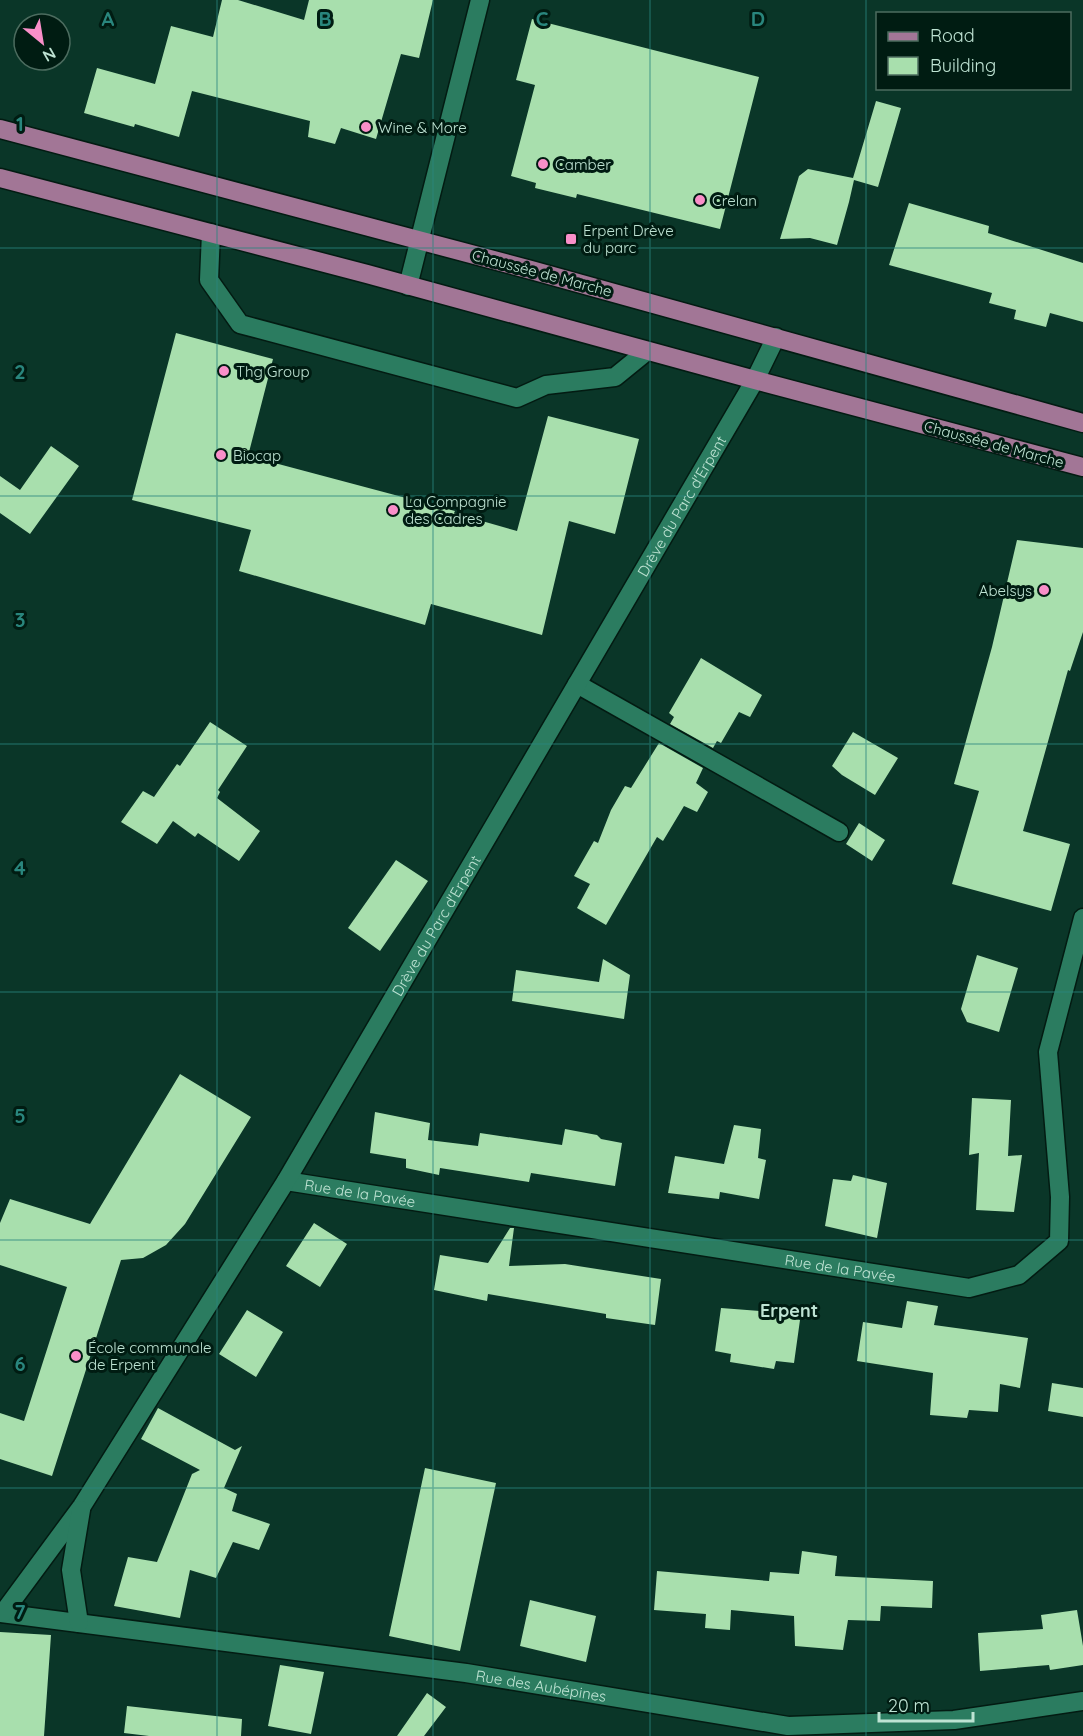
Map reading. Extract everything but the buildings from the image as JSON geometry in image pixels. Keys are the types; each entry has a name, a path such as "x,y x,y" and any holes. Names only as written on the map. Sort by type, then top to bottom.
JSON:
{"main road":[{"name":"Chaussée de Marche","path":"0,129 420,240 1083,423"},
{"name":"Chaussée de Marche","path":"0,178 1083,467"}],"street":[{"path":"408,286 480,0"},
{"path":"211,233 210,280 240,324 517,398 546,385 615,377 647,351"},
{"name":"Drève du Parc d'Erpent","path":"2,1613 82,1506 286,1181 755,380 776,337"},
{"path":"577,684 839,832"},
{"name":"Rue de la Pavée","path":"286,1181 969,1288 1019,1275 1059,1241 1060,1197 1048,1052 1083,918"},
{"name":"Drève du Parc d'Erpent","path":"79,1623 71,1570 82,1506"},
{"name":"Rue des Aubépines","path":"2,1613 466,1673 788,1726 954,1720 1083,1701"}],"place":[{"name":"Wine & More","path":"366,127"},
{"name":"Camber","path":"543,164"},
{"name":"Crelan","path":"700,200"},
{"name":"Erpent Drève du parc","path":"571,239"},
{"name":"Thg Group","path":"224,371"},
{"name":"Biocap","path":"221,455"},
{"name":"La Compagnie des Cadres","path":"393,510"},
{"name":"Abelsys","path":"1044,590"},
{"name":"École communale de Erpent","path":"76,1356"}],"district":[{"name":"Erpent","path":"789,1310"}]}
